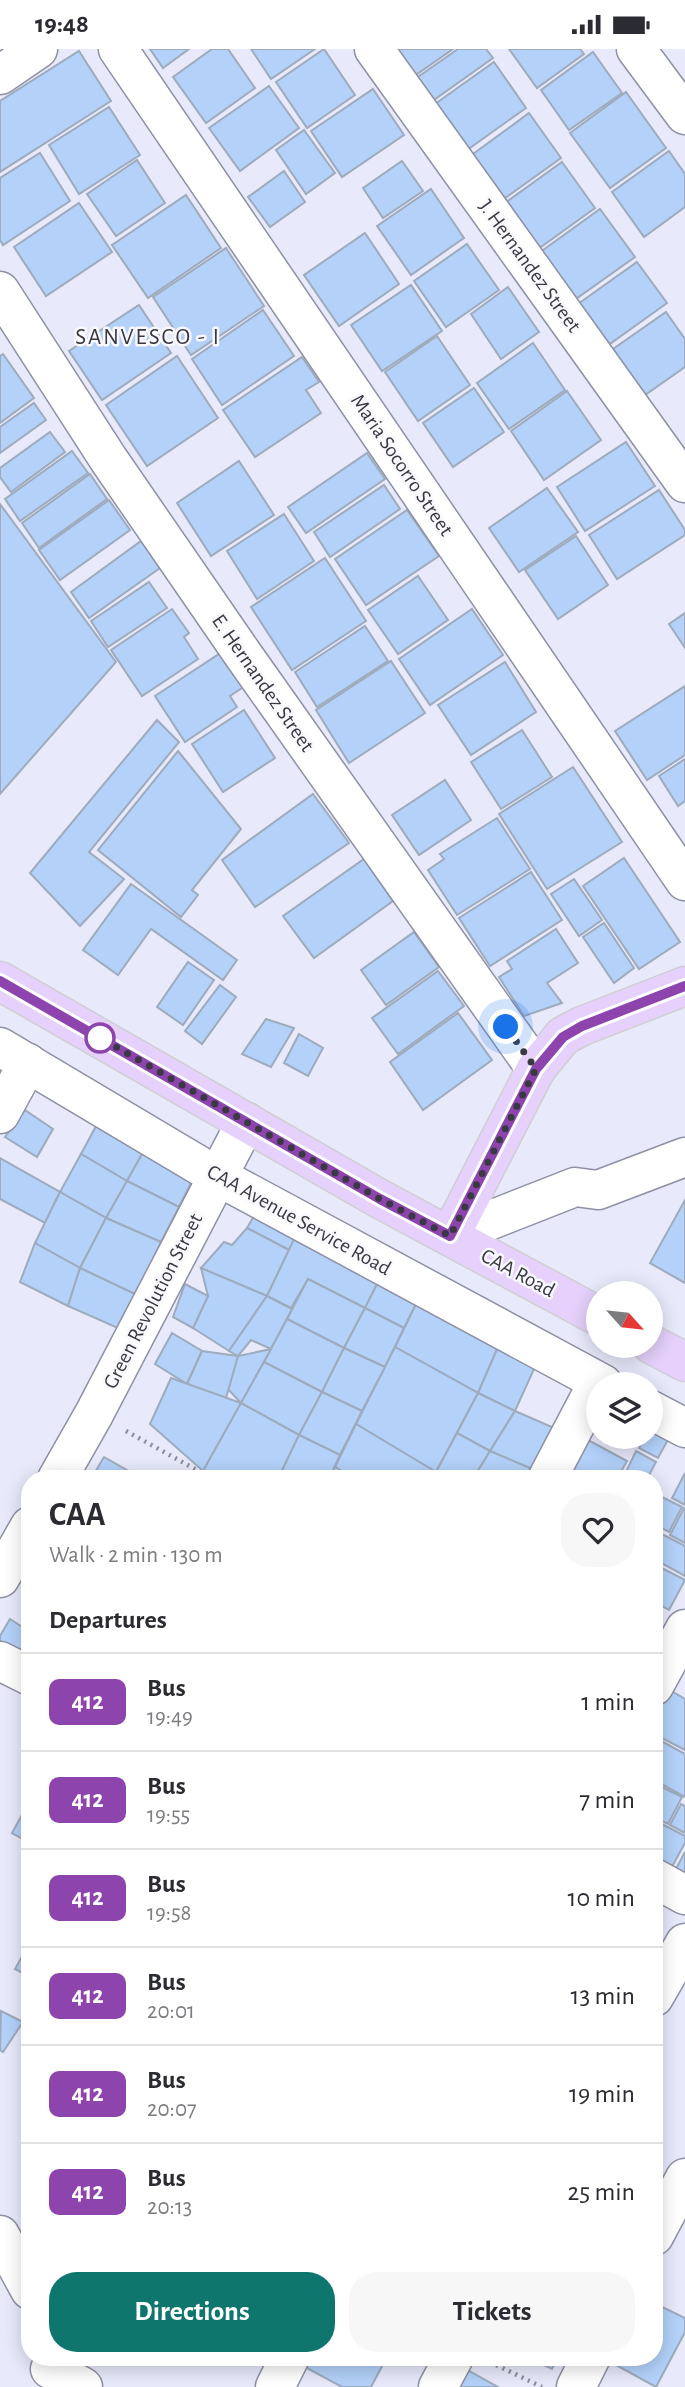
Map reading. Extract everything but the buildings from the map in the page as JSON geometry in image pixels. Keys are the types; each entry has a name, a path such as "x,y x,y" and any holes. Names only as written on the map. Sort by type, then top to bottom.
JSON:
{"main road":[{"name":"CAA Road","path":"0,981 380,1199 586,1310"},
{"path":"450,1236 536,1069 563,1037 582,1026 685,986"},
{"path":"663,1350 685,1362"}],"street":[{"path":"0,75 38,49"},
{"name":"Maria Socorro Street","path":"118,49 685,881"},
{"name":"J. Hernandez Street","path":"374,49 673,442 685,483"},
{"path":"636,49 685,115"},
{"name":"E. Hernandez Street","path":"5,309 244,656 536,1069"},
{"path":"0,1114 14,1055"},
{"name":"CAA Avenue Service Road","path":"14,1055 217,1176 586,1375"},
{"name":"Green Revolution Street","path":"62,1470 246,1122"},
{"path":"575,1187 586,1170 685,1132"},
{"path":"450,1236 575,1187 598,1190 685,1157"},
{"path":"552,1470 586,1408"},
{"path":"663,1416 685,1428"},
{"path":"0,1578 21,1542"},
{"path":"663,1663 677,1628"},
{"path":"0,1661 21,1672"},
{"path":"663,1883 685,1895"},
{"path":"663,1981 685,1943"},
{"path":"663,2213 677,2177"},
{"path":"0,2235 21,2274"},
{"path":"275,2387 286,2366"},
{"path":"438,2387 449,2366"},
{"path":"576,2387 586,2366"},
{"path":"49,2371 83,2387"}],"path":[{"path":"94,1414 197,1470"},
{"path":"500,2366 543,2387"}],"bus line":[{"name":"412","path":"0,981 380,1199 450,1236 536,1069 563,1037 582,1026 685,986"}],"district":[{"name":"SANVESCO - I","path":"148,337"}],"route":[{"path":"100,1038 92,1033 380,1199 450,1236 536,1069 506,1027"}]}
